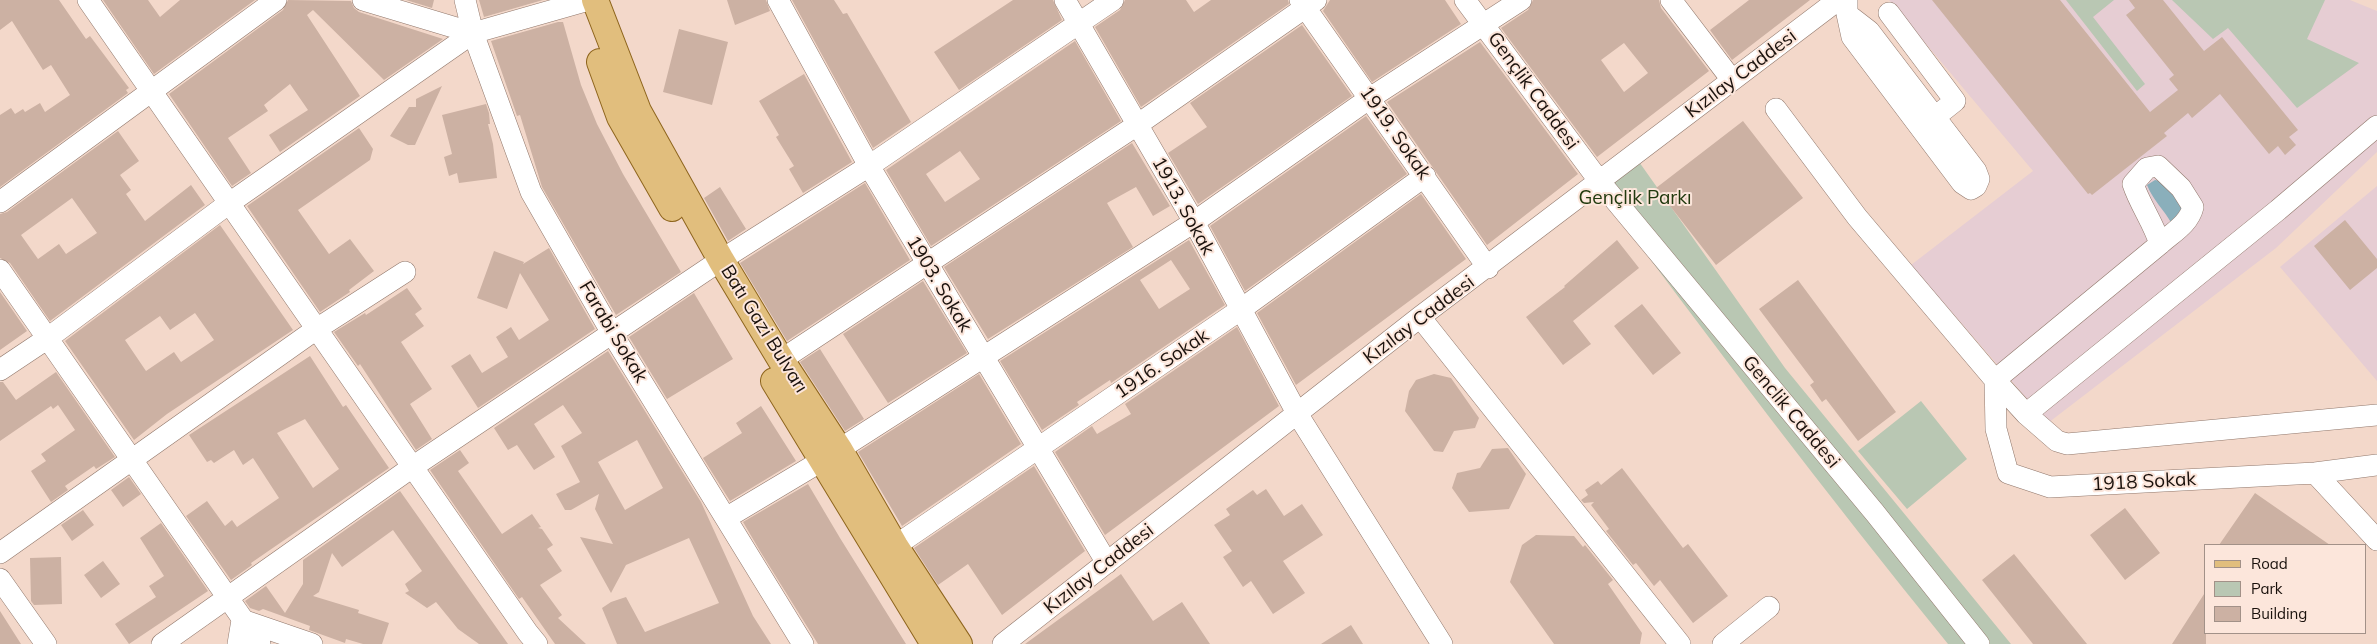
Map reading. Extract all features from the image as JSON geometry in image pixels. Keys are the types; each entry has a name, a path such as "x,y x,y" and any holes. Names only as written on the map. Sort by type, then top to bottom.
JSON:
{"main road":[{"name":"Batı Gazi Bulvarı","path":"585,1 714,265 830,454 895,546 959,644"},
{"name":"Batı Gazi Bulvarı","path":"714,265 781,360 934,644"}],"street":[{"path":"88,0 411,468 537,644"},
{"path":"0,202 276,0"},
{"path":"363,0 473,33"},
{"name":"Farabi Sokak","path":"465,0 473,33 531,192 613,335 803,644"},
{"name":"1903. Sokak","path":"778,0 869,166 926,264 1107,563"},
{"name":"1913. Sokak","path":"1065,0 1194,222 1298,415 1442,644"},
{"path":"162,644 411,468 613,335 714,265 869,166 1113,0"},
{"name":"Gençlik Caddesi","path":"1465,0 1600,182"},
{"path":"726,518 984,357 1194,222 1370,98 1522,0"},
{"path":"1671,0 1732,80"},
{"path":"0,370 48,338 228,204 473,33 585,1"},
{"path":"781,360 1137,125 1307,2"},
{"name":"1919. Sokak","path":"1307,2 1370,98 1488,268"},
{"path":"1844,5 1869,31 1976,171 1979,179 1976,186 1971,188 1962,183 1852,38 1844,5"},
{"name":"Kızılay Caddesi","path":"1003,644 1420,318 1732,80 1844,5"},
{"path":"1889,13 1955,101 1935,117"},
{"path":"1776,109 1857,217 1995,380 2026,414 2057,441 2067,444 2377,414"},
{"path":"2026,414 2278,210 2377,126"},
{"name":"1916. Sokak","path":"895,546 1240,310 1425,176"},
{"name":"Genclik Caddesi","path":"1600,182 1875,514 1979,644"},
{"path":"1995,380 2160,244"},
{"path":"0,270 260,644"},
{"path":"0,553 315,330 405,272"},
{"path":"1420,318 1680,644"},
{"name":"1918 Sokak","path":"1995,380 1996,429 2008,473 2050,487 2315,473 2377,465"},
{"path":"2315,473 2377,540"},
{"path":"0,579 46,644"},
{"path":"1723,644 1769,607"},
{"path":"238,644 242,620"},
{"path":"242,620 312,644"}],"shaded area":[{"path":"1889,0 2350,0 2377,11 2377,152 2276,248 2048,423 1911,265 2033,171"},
{"path":"2377,186 2377,381 2280,267"}],"green space":[{"path":"2066,0 2114,0 2093,17 2145,84 2137,91"},
{"path":"2172,0 2325,0 2307,39 2359,63 2297,108 2228,28 2213,39"},
{"name":"Gençlik Parkı","path":"1637,159 1785,368 2011,644 1948,644 1814,475 1598,189"},
{"path":"1921,401 1967,459 1907,509 1858,451"}],"water":[{"path":"2155,180 2160,181 2181,203 2182,212 2172,224 2147,185"}],"building":[{"path":"0,0 59,0 86,39 90,36 129,88 126,90 128,93 0,187 0,115 11,108 15,114 23,109 25,112 40,103 45,112 70,95 51,65 43,70 12,21 0,30"},
{"path":"103,0 148,0 160,17 180,0 255,0 154,74"},
{"path":"288,0 351,1 354,8 359,12 443,39 384,80 313,10 307,15 360,96 280,152 269,135 308,110 290,84 264,105 268,111 228,138 251,173 232,186 169,94 283,10"},
{"path":"406,0 434,0 432,8"},
{"path":"479,0 543,0 484,17"},
{"path":"727,0 766,0 770,11 735,25"},
{"path":"792,0 834,0 843,14 847,13 911,122 873,148"},
{"path":"1013,0 1053,0 1062,20 959,90 934,52"},
{"path":"1125,0 1186,0 1194,12 1211,0 1288,0 1289,4 1141,107 1095,27 1120,10"},
{"path":"1330,0 1445,0 1461,24 1372,82 1323,11"},
{"path":"1533,0 1659,0 1661,8 1709,71 1597,157 1501,28 1528,10","holes":["1624,43 1648,73 1624,92 1601,60"]},
{"path":"1749,0 1810,0 1732,60 1710,30"},
{"path":"1932,0 2060,0 2150,112 2178,90 2169,79 2174,75 2126,15 2135,8 2129,0 2163,0 2204,51 2222,37 2298,130 2289,137 2296,145 2285,155 2278,146 2269,154 2220,94 2192,118 2188,113 2164,133 2167,136 2092,195 2088,194"},
{"path":"563,22 581,85 597,124 623,174 681,272 616,315 542,187 520,115 517,116 491,41"},
{"path":"1302,25 1352,96 1198,204 1168,153 1207,127 1190,103"},
{"path":"679,29 728,42 712,105 663,92"},
{"path":"1075,41 1121,121 931,246 886,170","holes":["960,151 980,179 945,202 926,174"]},
{"path":"1480,42 1578,174 1487,245 1387,102"},
{"path":"804,74 852,162 803,193 789,169 794,166 776,137 779,135 759,101"},
{"path":"442,86 415,145 408,145 390,136 409,107 416,107 416,99"},
{"path":"486,104 489,113 490,124 488,124 493,144 497,178 459,183 457,173 449,176 444,157 452,154 442,115"},
{"path":"1366,116 1407,174 1245,291 1210,226"},
{"path":"1743,121 1803,198 1716,265 1656,188"},
{"path":"359,128 373,149 370,160 298,210 329,254 350,239 374,271 349,290 350,292 320,312 247,206"},
{"path":"118,131 139,161 120,175 131,190 126,194 145,221 191,185 205,205 50,321 10,263 0,258 0,214 7,212","holes":["72,198 97,233 66,254 59,244 38,259 21,235"]},
{"path":"1132,143 1170,206 1153,216 1136,187 1107,203 1133,247 988,339 944,267"},
{"path":"865,183 910,260 787,341 740,263"},
{"path":"720,187 746,229 728,241 704,198"},
{"path":"1421,194 1466,259 1296,385 1257,313"},
{"path":"2345,220 2377,259 2377,268 2350,290 2314,246"},
{"path":"220,225 293,330 167,414 134,440 65,341","holes":["195,313 214,340 181,362 174,352 146,371 125,340 160,316 170,330"]},
{"path":"1189,240 1225,305 1111,383 1110,380 1077,402 1079,405 1042,430 1000,361","holes":["1171,260 1190,289 1159,309 1140,280"]},
{"path":"1617,240 1639,268 1573,321 1591,344 1563,365 1526,317 1565,287"},
{"path":"549,248 595,329 478,408 451,366 470,354 482,373 508,357 496,337 511,327 519,340 549,320 520,273 507,309 477,298 494,251 524,262 523,264"},
{"path":"1798,280 1896,412 1858,441 1826,399 1822,402 1810,385 1814,382 1759,309"},
{"path":"923,281 967,353 888,403 843,334"},
{"path":"407,288 422,309 415,314 424,326 401,342 432,389 410,404 432,439 416,450 360,364 358,366 334,332 365,313 366,315"},
{"path":"0,292 27,331 0,350"},
{"path":"694,293 733,359 667,399 629,337"},
{"path":"1642,304 1681,353 1653,375 1614,326"},
{"path":"1237,327 1279,406 1105,535 1055,452 1092,426 1097,434 1131,414 1125,404"},
{"path":"820,349 864,419 845,431 800,362"},
{"path":"608,351 701,502 753,616 771,644 617,644 602,608 611,602 626,597 645,632 719,603 689,538 626,565 611,593 580,537 613,544 595,509 599,494 571,510 565,510 556,494 580,482 561,446 582,433 563,405 534,424 555,457 534,470 517,445 508,450 494,428","holes":["637,440 663,488 625,510 598,462"]},
{"path":"310,356 343,407 346,405 389,468 251,563 252,565 231,580 186,516 207,501 225,526 232,520 237,527 279,498 253,458 243,465 234,450 214,463 211,460 207,462 189,435","holes":["305,419 339,469 313,488 277,433"]},
{"path":"56,372 115,457 96,469 94,466 65,486 68,490 51,502 31,471 46,461 41,454 75,430 58,405 53,409 51,406 0,441 0,382 3,382 16,400"},
{"path":"979,374 1021,444 902,526 858,452"},
{"path":"1434,374 1451,378 1479,418 1475,428 1454,431 1443,452 1434,451 1405,411 1409,391 1416,380"},
{"path":"761,406 796,461 730,501 703,458 742,433 736,423"},
{"path":"1508,448 1526,474 1509,509 1469,512 1452,488 1457,473 1480,468 1492,449"},
{"path":"460,450 469,463 458,471 502,534 532,514 541,527 538,528 542,529 553,545 547,549 562,571 540,585 562,615 558,618 586,644 555,644 522,597 519,599 430,470"},
{"path":"1034,466 1085,551 1002,615 968,564 938,585 914,548"},
{"path":"1622,468 1683,548 1688,544 1728,596 1693,623 1660,580 1654,586 1636,563 1633,565 1606,531 1609,529 1591,505 1594,502 1584,503 1581,500 1588,495 1585,490 1598,481 1601,485"},
{"path":"129,477 141,494 123,507 111,490"},
{"path":"808,484 906,644 818,644 760,551 743,522"},
{"path":"1266,489 1284,516 1302,504 1323,535 1283,561 1305,593 1273,614 1251,581 1243,587 1223,557 1232,551 1214,525 1230,515 1226,509 1253,490 1257,495"},
{"path":"400,491 508,644 479,644 458,629 436,602 427,608 405,593 409,591 405,584 422,571 393,530 342,567 332,553 319,592 313,596 359,610 358,613 389,623 382,644 363,644 346,639 345,643 309,630 310,626 263,609 259,611 250,608 245,601 266,586 285,613 303,584 303,560"},
{"path":"2255,493 2329,544 2220,544"},
{"path":"2125,508 2160,553 2125,580 2090,535"},
{"path":"83,510 94,525 72,541 61,525"},
{"path":"161,523 208,591 129,644 115,624 156,597 149,586 164,576 140,538"},
{"path":"1536,535 1574,536 1583,547 1585,545 1613,580 1608,584 1642,633 1640,644 1554,644 1510,582 1522,545"},
{"path":"2014,554 2087,644 2033,644 1982,580"},
{"path":"61,557 62,604 34,605 31,601 30,558"},
{"path":"103,561 120,584 101,598 84,575"},
{"path":"1121,574 1153,621 1182,602 1210,644 1025,644"},
{"path":"2204,594 2204,634 2206,634 2206,644 2172,644"},
{"path":"0,611 21,644 0,644"},
{"path":"1351,625 1363,644 1321,644"}]}
